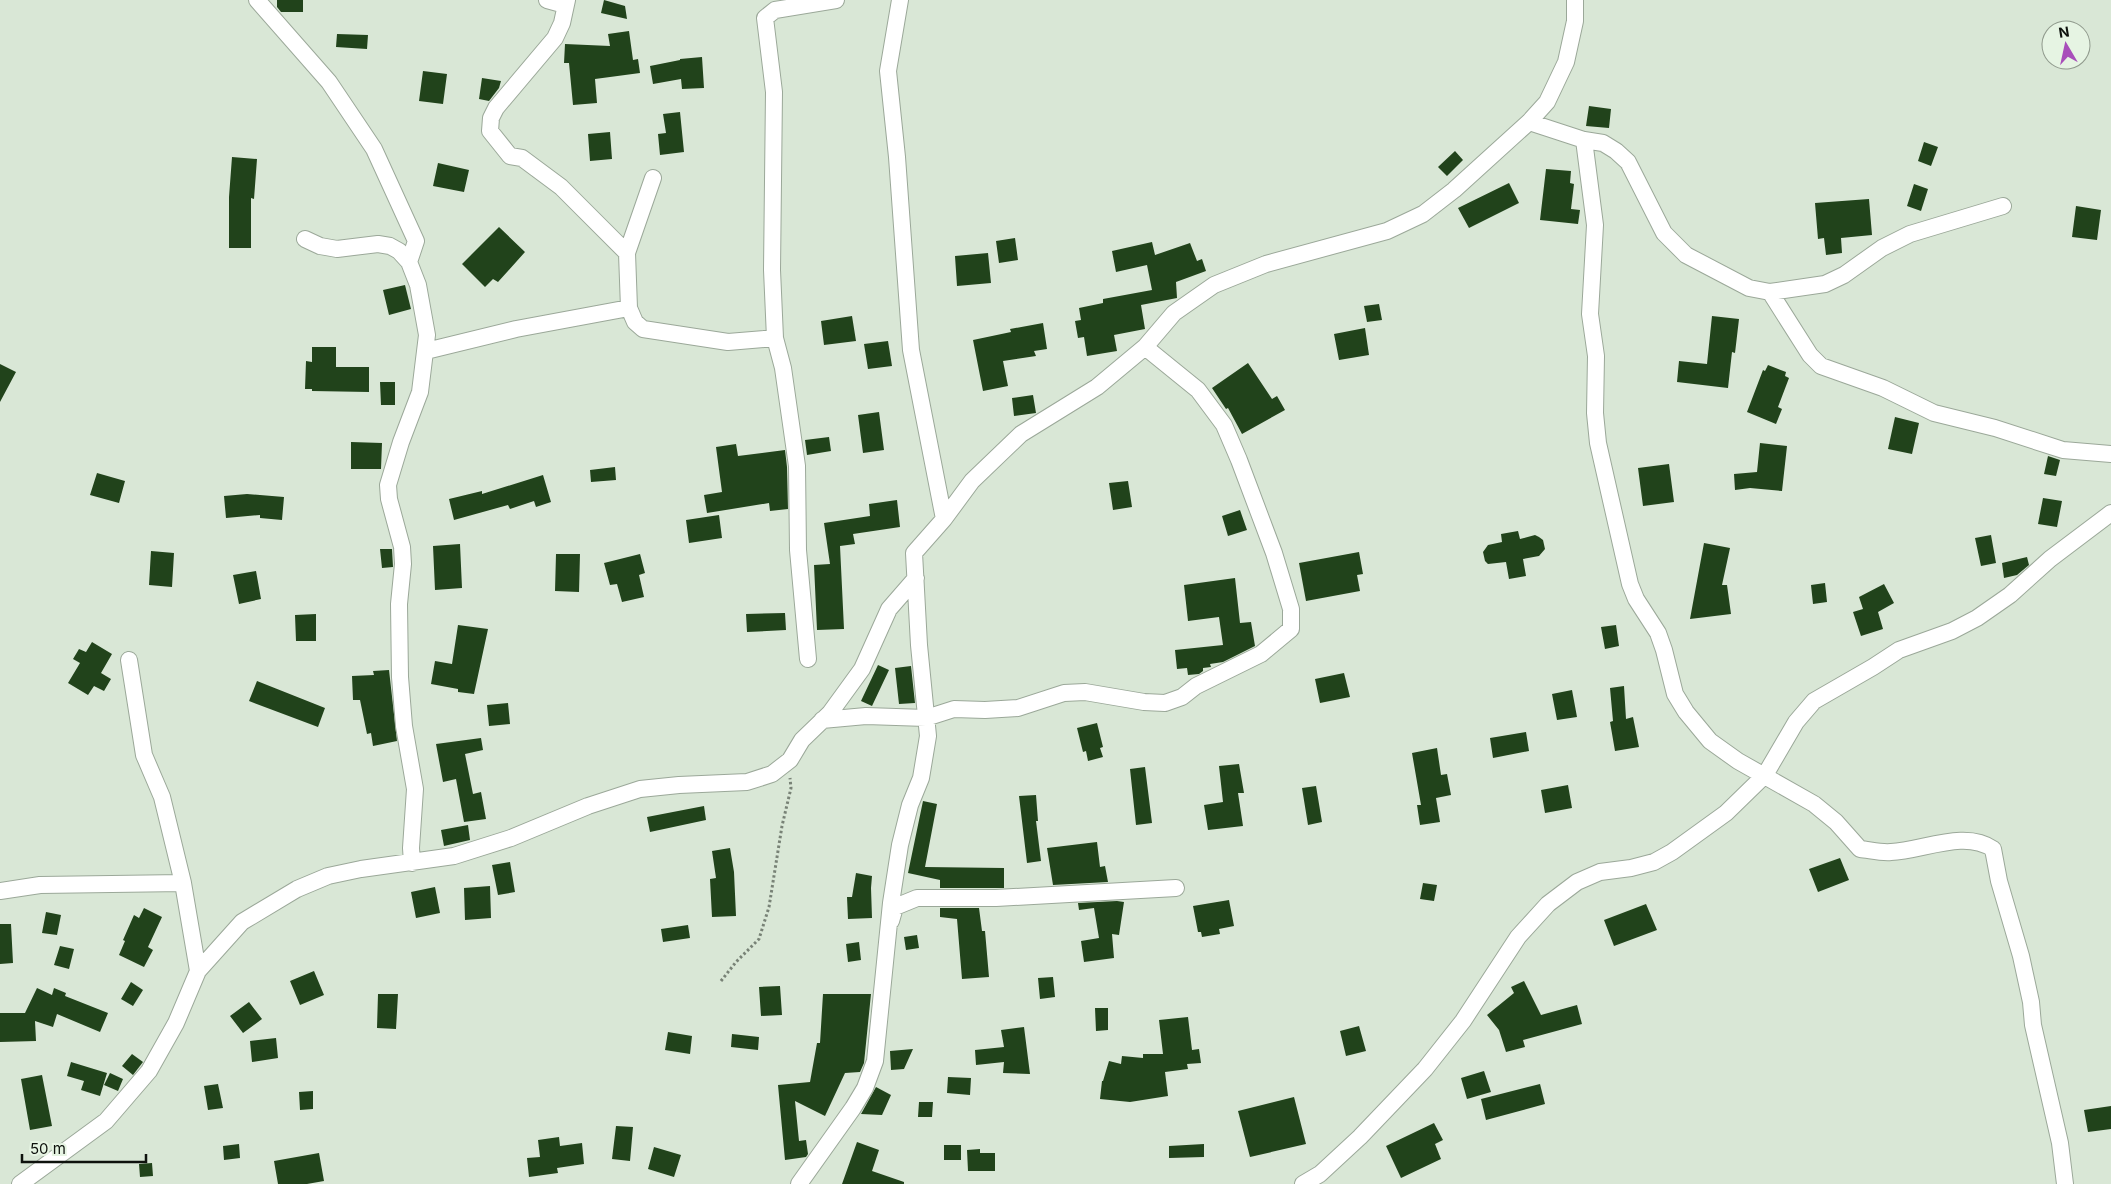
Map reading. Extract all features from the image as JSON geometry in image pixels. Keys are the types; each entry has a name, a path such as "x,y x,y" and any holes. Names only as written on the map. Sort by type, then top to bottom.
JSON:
{"street":[{"path":"257,0 329,82 374,149 416,241 409,262"},
{"path":"547,0 566,2 562,23 554,38 496,108 491,118 490,131 510,156 522,158 561,188 627,253"},
{"path":"808,659 798,550 796,466 783,368 775,338 772,270 774,92 765,18 775,10 836,0"},
{"path":"900,0 888,71 897,157 911,350 944,519"},
{"path":"798,1184 853,1108 865,1088 875,1061 891,903 900,845 910,805 921,778 928,736 919,644 914,553 944,519 972,482 1021,434 1097,387 1145,347 1174,313 1214,285 1266,264 1387,232 1423,214 1454,190 1529,122 1548,102 1566,62 1575,21 1576,0"},
{"path":"1529,122 1584,140 1603,143 1628,162 1664,233 1686,255 1749,288 1770,292 1825,284 1844,275 1882,248 1910,234 2003,206"},
{"path":"1584,140 1595,225 1590,314 1596,356 1595,413 1598,444 1630,584 1636,599 1658,633 1675,694 1686,712 1710,741 1738,761 1814,804 1836,822 1860,849 1891,852 1964,840 1985,843 1993,849 1999,881 2021,956 2031,1002 2033,1025 2060,1143 2065,1184"},
{"path":"653,178 627,253 628,308 635,322 643,329 728,342 775,338"},
{"path":"305,239 320,246 337,249 378,244 390,246 409,262 418,284 427,335 420,392 401,442 388,485 389,498 402,547 403,564 399,604 400,677 404,726 415,789 411,848 412,863"},
{"path":"1770,292 1810,355 1821,366 1883,388 1934,413 1995,428 2063,450 2111,454"},
{"path":"426,351 516,329 628,308"},
{"path":"822,720 866,716 926,718 954,709 1018,708 1064,693 1085,692 1144,702 1165,703 1182,697 1196,686 1261,654 1291,629 1292,609 1274,553 1224,425 1198,390 1145,347"},
{"path":"1303,1184 1320,1174 1360,1137 1425,1068 1464,1022 1518,937 1548,904 1577,882 1600,872 1631,868 1654,862 1672,852 1726,813 1765,775 1796,722 1814,701 1899,650 1952,631 1977,618 2010,595 2050,559 2111,513"},
{"path":"20,1184 106,1121 149,1071 176,1023 198,971 242,922 296,889 328,876 361,869 454,856 511,838 588,806 640,789 680,784 747,782 772,774 790,760 802,740 822,720 862,669 888,609 916,578"},
{"path":"129,660 144,756 162,797 183,883 198,971"},
{"path":"0,891 40,885 183,883"},
{"path":"890,927 896,907 917,898 996,898 1176,888"}],"path":[{"path":"721,981 736,962 759,939 768,907 782,826 791,788 790,760"}],"building":[{"path":"277,0 303,0 303,12 281,12 277,7"},
{"path":"604,0 625,6 627,19 601,13"},
{"path":"629,31 633,60 638,59 640,73 595,79 597,103 573,105 569,63 564,63 565,44 610,46 608,34"},
{"path":"337,34 368,35 367,49 336,47"},
{"path":"702,57 704,88 682,89 681,79 653,84 650,66 680,59"},
{"path":"423,71 447,74 443,104 419,101"},
{"path":"482,78 501,81 499,88 489,101 479,99"},
{"path":"1589,106 1611,109 1609,128 1586,126"},
{"path":"680,112 684,152 660,155 658,134 666,133 663,114"},
{"path":"610,132 612,159 590,161 588,134"},
{"path":"1924,142 1938,147 1931,166 1918,161"},
{"path":"1455,151 1463,160 1447,176 1438,167"},
{"path":"232,157 257,159 254,199 251,198 251,248 229,248 229,197"},
{"path":"438,163 469,170 464,192 433,186"},
{"path":"1546,169 1571,171 1570,183 1574,184 1571,209 1580,210 1578,224 1540,220"},
{"path":"1509,183 1519,203 1469,228 1458,208"},
{"path":"1914,184 1928,189 1921,211 1907,206"},
{"path":"1869,199 1872,235 1841,238 1842,253 1826,255 1824,238 1818,239 1815,203"},
{"path":"2076,206 2101,210 2097,240 2072,237"},
{"path":"499,227 525,252 498,282 493,279 485,287 462,264"},
{"path":"1015,238 1018,260 999,263 996,241"},
{"path":"1152,242 1155,255 1190,243 1197,261 1202,259 1206,271 1176,282 1177,298 1141,305 1145,329 1114,335 1117,351 1087,356 1084,337 1078,338 1075,321 1081,320 1079,308 1103,303 1103,299 1152,290 1147,265 1116,272 1112,251"},
{"path":"988,253 991,283 957,286 955,256"},
{"path":"405,285 411,309 389,315 383,290"},
{"path":"1379,304 1382,320 1367,322 1364,306"},
{"path":"852,316 856,341 824,345 821,321"},
{"path":"1712,316 1739,319 1735,353 1732,352 1728,388 1677,382 1679,361 1707,364"},
{"path":"1043,323 1047,349 1034,351 1036,356 1003,361 1008,386 983,391 973,340 1011,332 1010,329"},
{"path":"1365,328 1369,355 1339,360 1334,334"},
{"path":"888,341 892,366 868,369 864,344"},
{"path":"312,347 336,347 336,367 369,367 369,392 312,391 312,389 305,389 306,361 312,362"},
{"path":"1248,363 1272,399 1277,396 1285,410 1242,434 1228,408 1226,409 1212,388"},
{"path":"0,364 16,372 0,402"},
{"path":"1768,365 1786,372 1785,376 1789,378 1778,407 1782,409 1776,424 1747,412 1763,370 1765,371"},
{"path":"380,382 395,382 395,405 381,405"},
{"path":"1033,395 1036,413 1014,416 1012,398"},
{"path":"879,412 884,450 863,453 858,415"},
{"path":"1895,417 1919,423 1912,454 1888,449"},
{"path":"829,437 831,451 807,455 805,440"},
{"path":"351,442 382,443 381,469 351,469"},
{"path":"1760,443 1787,446 1782,491 1750,488 1735,490 1734,474 1757,472"},
{"path":"736,444 738,456 785,450 788,509 770,511 769,503 707,513 704,495 722,492 716,447"},
{"path":"2048,456 2060,460 2056,476 2044,474"},
{"path":"1669,464 1674,502 1643,506 1638,468"},
{"path":"615,467 616,480 591,482 590,470"},
{"path":"97,473 125,481 119,503 90,495"},
{"path":"543,475 551,502 536,507 534,501 510,509 508,505 454,520 449,499 482,491 482,494"},
{"path":"1128,481 1132,507 1113,510 1109,483"},
{"path":"247,494 284,497 282,520 260,518 260,515 226,518 224,496"},
{"path":"2043,498 2062,501 2057,527 2038,524"},
{"path":"897,500 900,527 853,534 855,544 840,546 844,629 817,630 814,565 830,564 824,523 870,516 869,504"},
{"path":"1240,510 1247,530 1228,536 1222,516"},
{"path":"719,515 722,538 689,543 686,520"},
{"path":"1518,531 1520,539 1535,535 1539,537 1543,540 1545,549 1539,556 1523,559 1526,576 1509,579 1506,562 1488,564 1485,561 1483,552 1488,545 1502,542 1501,534"},
{"path":"1991,535 1996,563 1981,566 1975,538"},
{"path":"1704,543 1730,548 1722,585 1727,585 1731,614 1690,619"},
{"path":"460,544 462,588 435,590 433,546"},
{"path":"380,549 392,549 393,567 382,568"},
{"path":"151,551 174,553 172,587 149,585"},
{"path":"1359,552 1363,574 1357,575 1360,591 1306,601 1299,563"},
{"path":"556,554 580,554 579,592 555,591"},
{"path":"640,554 645,573 639,575 644,597 622,602 617,584 610,585 604,563"},
{"path":"2027,557 2029,565 2017,575 2004,578 2002,563"},
{"path":"256,571 261,599 239,604 233,575"},
{"path":"1235,578 1240,623 1251,622 1255,646 1223,662 1210,664 1211,667 1203,668 1203,671 1199,674 1188,675 1187,668 1177,669 1175,650 1223,645 1219,617 1188,621 1184,585"},
{"path":"1825,583 1827,602 1813,604 1811,585"},
{"path":"1884,584 1894,603 1878,612 1883,629 1861,636 1853,612 1863,609 1859,597"},
{"path":"785,613 786,630 747,632 746,614"},
{"path":"316,614 316,641 296,641 295,615"},
{"path":"458,625 488,629 474,694 458,692 458,689 431,684 435,661 452,664"},
{"path":"1616,625 1619,646 1605,649 1601,627"},
{"path":"92,642 112,654 101,673 111,679 104,691 94,686 88,695 68,683 80,663 73,659 79,649 86,652"},
{"path":"878,665 889,670 872,706 861,701"},
{"path":"911,666 915,703 899,704 895,668"},
{"path":"389,670 397,741 373,746 371,733 367,734 360,700 353,700 352,676 374,675 373,671"},
{"path":"1344,673 1350,697 1320,703 1315,679"},
{"path":"257,681 325,708 318,727 249,701"},
{"path":"1624,686 1626,719 1633,717 1639,747 1615,751 1610,722 1613,721 1610,688"},
{"path":"1572,690 1577,717 1557,720 1552,694"},
{"path":"508,703 510,724 489,726 487,705"},
{"path":"1097,723 1103,747 1100,748 1103,757 1088,761 1086,751 1083,752 1077,728"},
{"path":"1526,732 1529,751 1493,758 1490,738"},
{"path":"481,738 483,750 465,754 473,794 481,792 486,819 464,822 456,779 443,782 436,744"},
{"path":"1437,748 1441,775 1447,774 1451,795 1436,798 1440,822 1420,825 1417,805 1421,805 1412,753"},
{"path":"1239,764 1244,793 1238,793 1243,826 1208,830 1204,805 1223,802 1219,766"},
{"path":"1145,767 1152,823 1136,825 1130,769"},
{"path":"1568,785 1572,808 1545,813 1541,790"},
{"path":"1316,786 1322,822 1308,825 1302,788"},
{"path":"1036,795 1038,821 1036,821 1041,861 1027,863 1019,796"},
{"path":"923,801 937,804 925,867 1004,868 1004,888 940,888 940,880 908,873"},
{"path":"704,806 706,820 650,832 647,817"},
{"path":"468,825 470,840 444,846 441,830"},
{"path":"1097,842 1100,867 1105,866 1108,882 1053,885 1047,848"},
{"path":"730,848 734,872 736,916 712,917 710,879 716,878 712,851"},
{"path":"1840,858 1849,880 1818,892 1809,869"},
{"path":"510,862 515,892 498,895 492,865"},
{"path":"856,873 872,876 872,918 848,919 847,897 852,897"},
{"path":"1423,883 1437,885 1434,901 1420,899"},
{"path":"490,886 491,918 465,920 464,888"},
{"path":"435,887 440,913 416,918 411,892"},
{"path":"1229,900 1234,926 1219,929 1220,934 1202,937 1201,932 1198,932 1193,906"},
{"path":"1124,902 1119,935 1112,934 1114,958 1084,962 1081,941 1099,938 1094,908 1079,910 1078,903"},
{"path":"1646,904 1657,930 1614,946 1604,920"},
{"path":"144,908 162,917 148,947 153,950 144,967 119,955 125,941 123,940 134,915 139,918"},
{"path":"940,908 979,908 982,931 985,931 989,977 962,979 957,919 940,917"},
{"path":"46,912 61,915 57,935 42,933"},
{"path":"0,924 11,924 13,963 0,964"},
{"path":"688,925 690,938 663,942 661,929"},
{"path":"917,935 919,948 906,950 904,937"},
{"path":"859,942 861,960 848,962 846,944"},
{"path":"60,946 74,949 69,969 54,965"},
{"path":"314,971 324,995 300,1005 290,981"},
{"path":"1053,977 1055,997 1040,999 1038,978"},
{"path":"1524,981 1541,1015 1577,1005 1582,1024 1523,1040 1525,1047 1506,1052 1499,1030 1487,1015 1514,993 1511,987"},
{"path":"131,982 143,990 133,1006 121,999"},
{"path":"780,986 782,1015 761,1016 759,987"},
{"path":"37,988 52,995 54,988 66,993 65,996 108,1013 100,1032 57,1014 53,1027 35,1021 36,1041 0,1042 0,1013 25,1013"},
{"path":"378,994 398,994 396,1029 377,1028"},
{"path":"823,994 871,994 864,1063 860,1072 845,1073 825,1116 795,1101 799,1141 806,1140 808,1154 806,1157 785,1160 778,1085 810,1082 817,1043 820,1043"},
{"path":"249,1002 262,1019 243,1033 230,1016"},
{"path":"1095,1008 1108,1008 1108,1030 1096,1031"},
{"path":"1188,1017 1192,1050 1199,1049 1201,1063 1187,1064 1188,1069 1165,1072 1168,1096 1130,1102 1100,1099 1102,1081 1109,1061 1121,1064 1122,1056 1143,1058 1143,1054 1163,1054 1159,1020"},
{"path":"1359,1026 1366,1051 1346,1056 1340,1031"},
{"path":"1024,1027 1030,1074 1003,1073 1004,1062 976,1065 975,1050 1004,1047 1001,1030"},
{"path":"668,1032 692,1036 690,1054 665,1050"},
{"path":"732,1034 759,1037 758,1050 731,1047"},
{"path":"276,1038 278,1058 252,1062 250,1041"},
{"path":"913,1049 904,1069 891,1070 890,1051"},
{"path":"132,1054 143,1062 133,1075 122,1066"},
{"path":"71,1062 107,1073 100,1096 81,1090 84,1081 67,1076"},
{"path":"1484,1071 1491,1092 1467,1099 1461,1078"},
{"path":"110,1073 123,1079 118,1091 104,1085"},
{"path":"42,1075 52,1126 30,1130 21,1079"},
{"path":"948,1077 971,1078 970,1095 947,1093"},
{"path":"218,1084 223,1108 208,1110 204,1086"},
{"path":"1540,1084 1545,1104 1486,1120 1481,1099"},
{"path":"876,1087 891,1095 882,1115 861,1114"},
{"path":"313,1091 313,1109 300,1110 299,1092"},
{"path":"1294,1097 1306,1144 1250,1157 1238,1111"},
{"path":"919,1102 933,1102 932,1117 918,1117"},
{"path":"2111,1106 2111,1129 2088,1132 2084,1110"},
{"path":"1434,1123 1443,1140 1435,1144 1441,1159 1401,1178 1386,1146"},
{"path":"616,1126 633,1127 630,1161 612,1159"},
{"path":"559,1137 560,1146 582,1143 584,1164 557,1168 558,1173 529,1177 527,1158 540,1157 538,1140"},
{"path":"857,1142 879,1150 872,1171 904,1182 904,1184 842,1184"},
{"path":"239,1144 240,1158 224,1160 223,1146"},
{"path":"1204,1144 1204,1157 1169,1158 1169,1146"},
{"path":"944,1145 961,1145 961,1160 944,1160"},
{"path":"654,1147 681,1155 674,1177 648,1169"},
{"path":"980,1149 980,1153 995,1153 995,1171 968,1171 967,1150"},
{"path":"319,1153 324,1181 307,1184 278,1184 274,1161"},
{"path":"152,1163 153,1176 140,1177 139,1164"}]}
